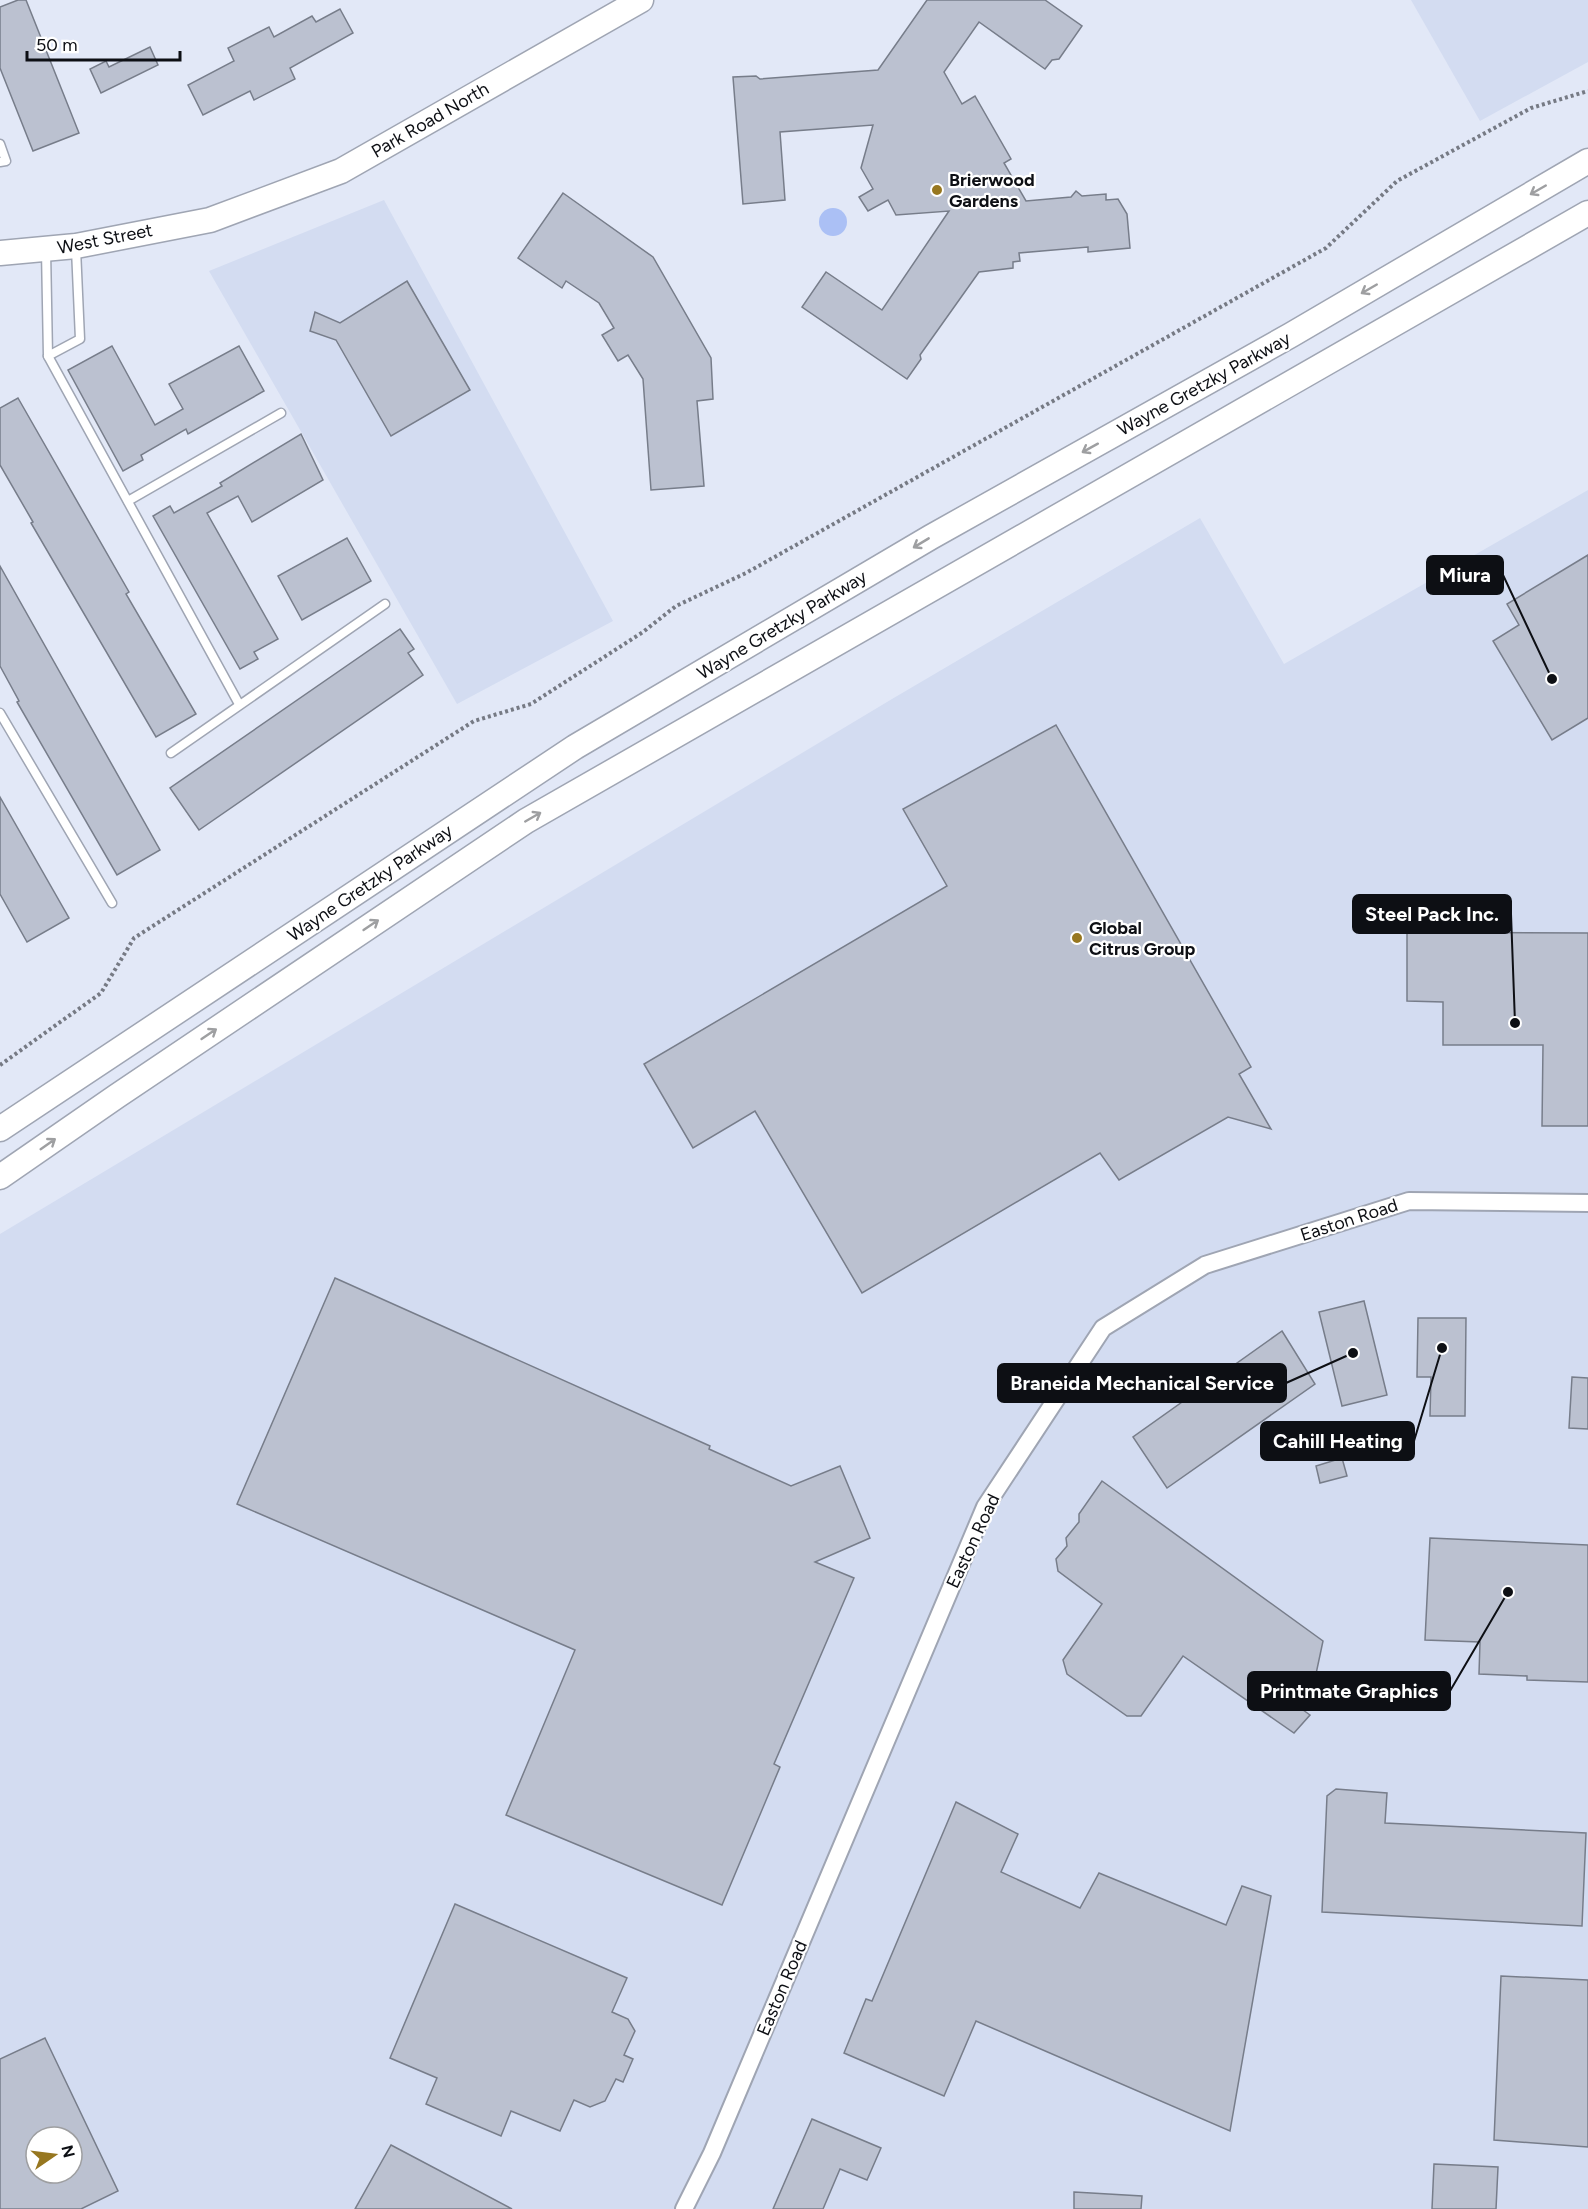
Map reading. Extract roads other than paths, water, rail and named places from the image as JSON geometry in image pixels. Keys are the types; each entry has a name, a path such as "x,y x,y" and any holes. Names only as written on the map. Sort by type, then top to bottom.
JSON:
{"main road":[{"name":"Park Road North","path":"210,220 340,171 641,0"},
{"name":"Wayne Gretzky Parkway","path":"0,1129 575,747 931,537 1291,335 1588,160"},
{"name":"Wayne Gretzky Parkway","path":"0,1177 526,820 1588,213"},
{"name":"West Street","path":"0,253 76,246 210,220"}],"street":[{"name":"Easton Road","path":"684,2209 712,2153 985,1507 1103,1328 1205,1265 1409,1201 1588,1203"}],"lane":[{"path":"0,144 6,161 0,162"},
{"path":"48,356 80,339 76,246"},
{"path":"46,250 48,356 239,704"},
{"path":"128,501 281,413"},
{"path":"171,753 385,604"},
{"path":"0,713 112,903"}],"place":[{"name":"Brierwood Gardens","path":"937,190"},
{"name":"Miura","path":"1552,679"},
{"name":"Global Citrus Group","path":"1077,938"},
{"name":"Steel Pack Inc.","path":"1515,1023"},
{"name":"Cahill Heating","path":"1442,1348"},
{"name":"Braneida Mechanical Service","path":"1353,1353"},
{"name":"Printmate Graphics","path":"1508,1592"}]}
